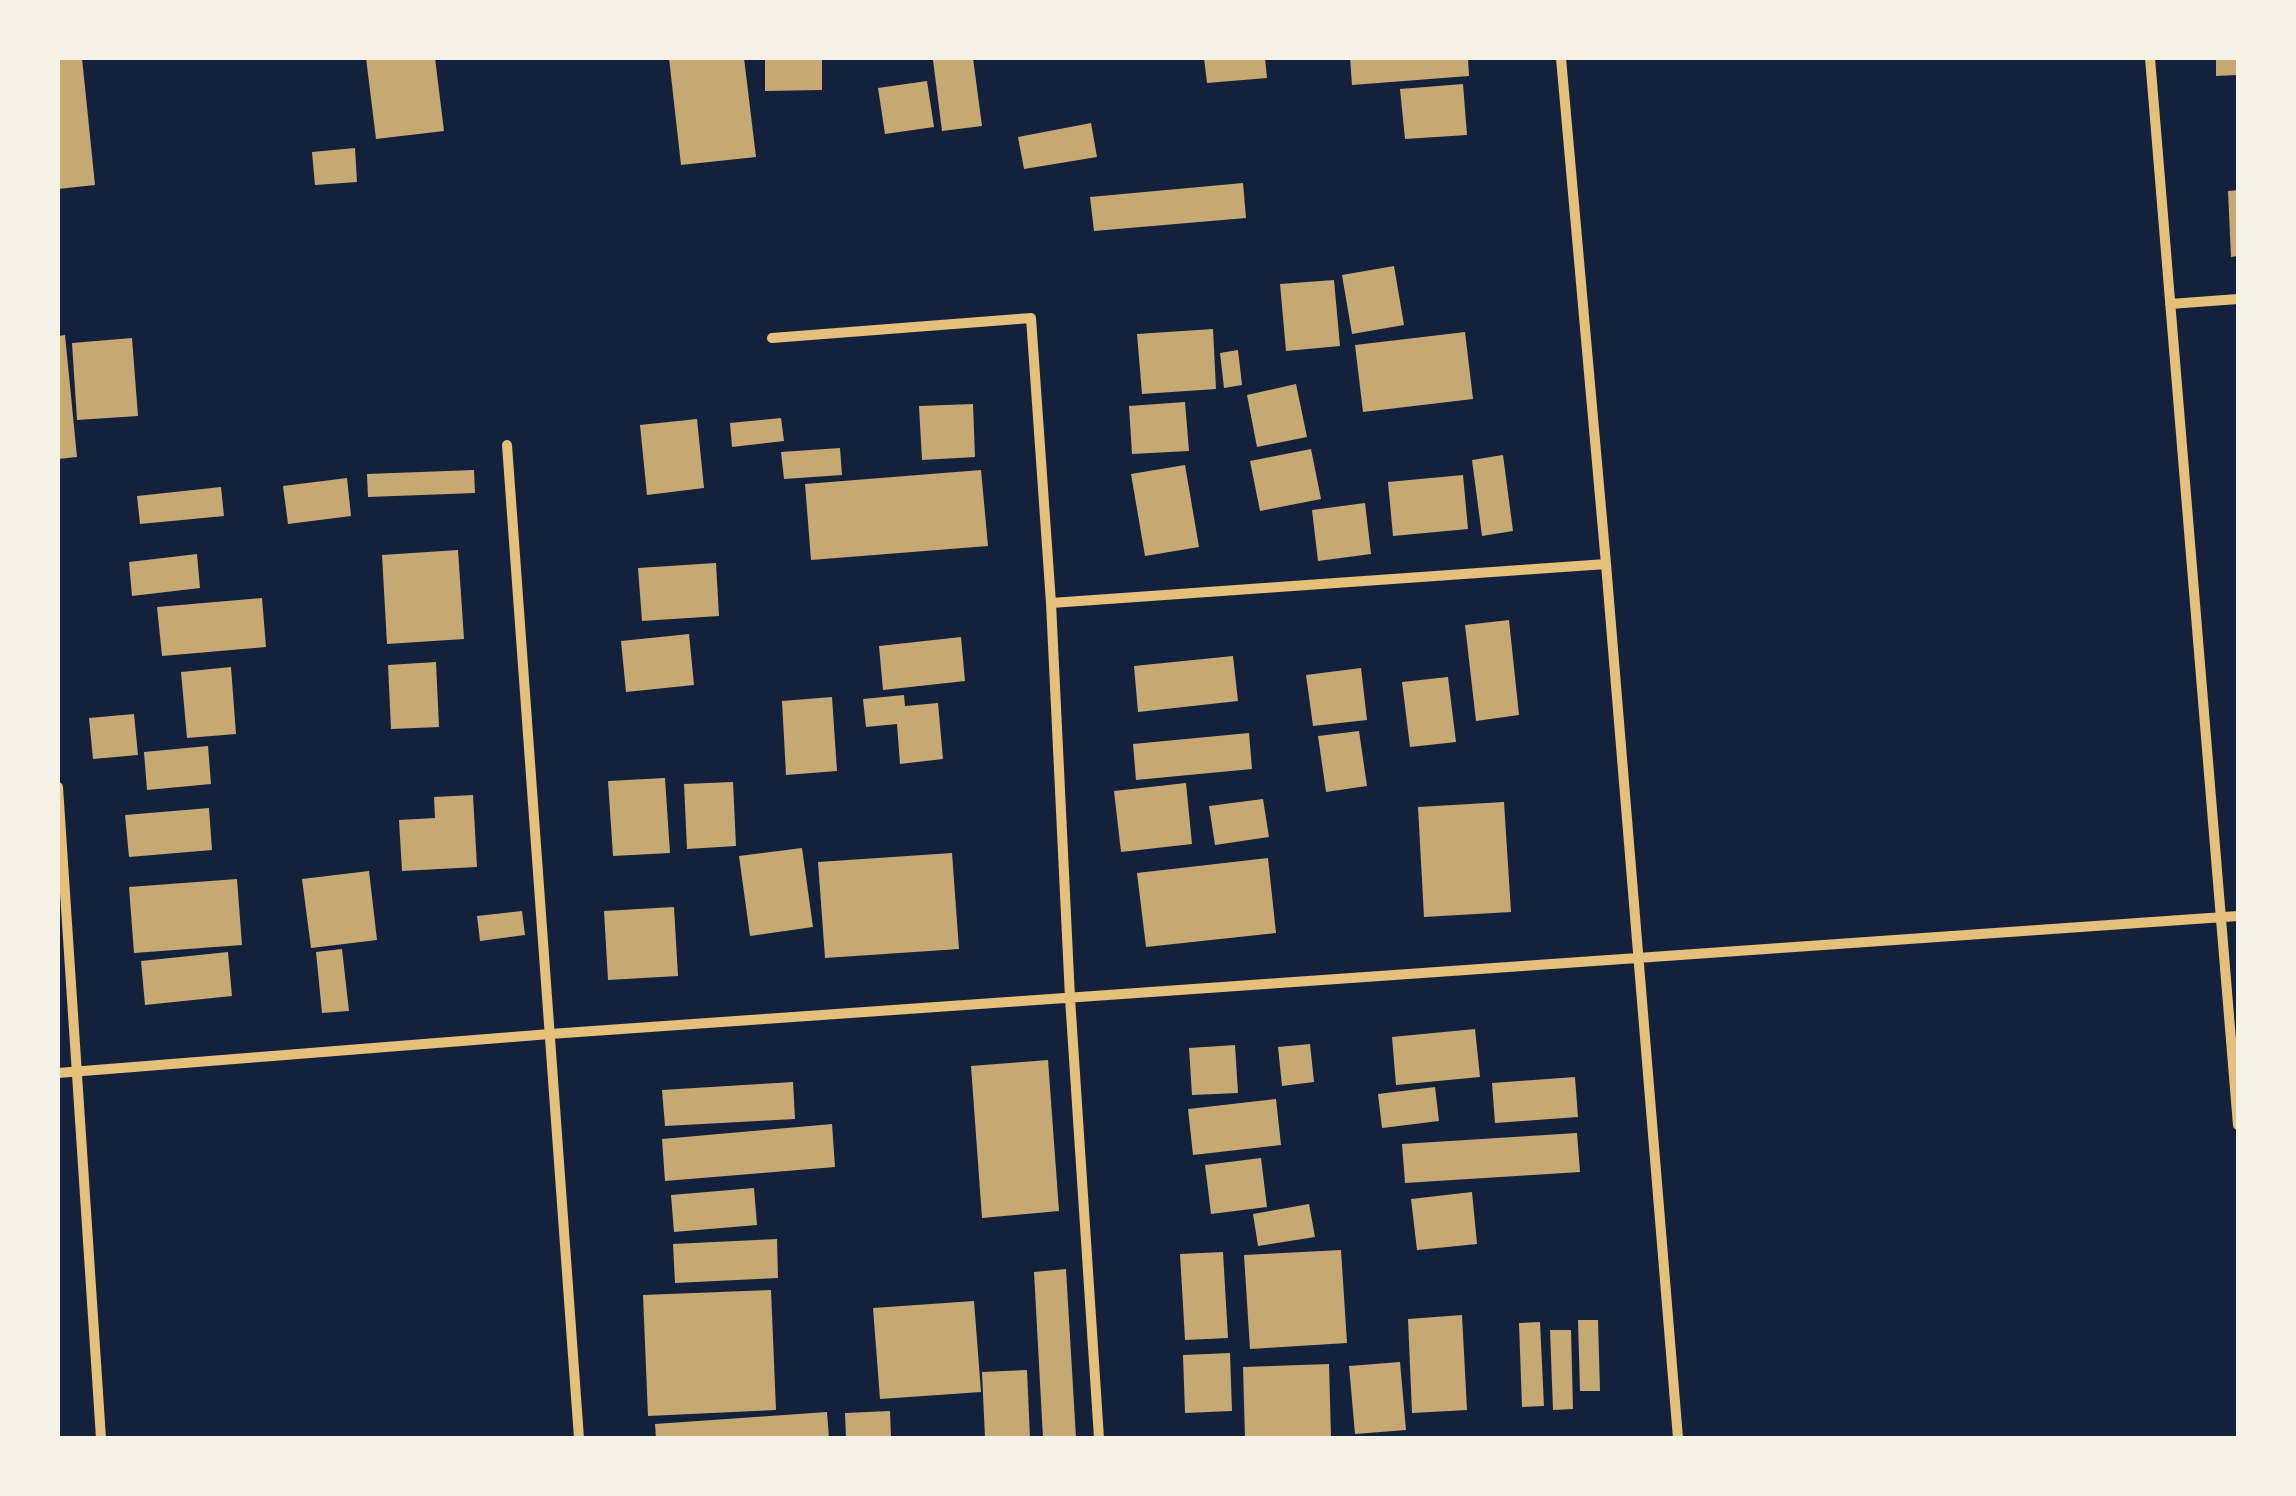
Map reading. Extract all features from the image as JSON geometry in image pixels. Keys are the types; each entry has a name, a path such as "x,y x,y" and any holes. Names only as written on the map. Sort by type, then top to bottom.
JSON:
{"street":[{"path":"1561,58 1678,1438"},
{"path":"2150,58 2238,1125"},
{"path":"2170,304 2238,298"},
{"path":"772,338 1031,318 1099,1438"},
{"path":"507,445 579,1438"},
{"path":"1050,603 1606,564"},
{"path":"58,787 100,1438"},
{"path":"58,1073 550,1034 2238,916"}],"building":[{"path":"82,58 95,185 58,189 58,59"},
{"path":"366,58 435,58 444,131 376,139"},
{"path":"669,58 744,58 756,157 681,165"},
{"path":"765,58 822,58 822,90 765,91"},
{"path":"973,58 982,126 942,131 933,60"},
{"path":"1204,58 1265,58 1267,78 1207,83"},
{"path":"1350,58 1468,58 1469,76 1352,85"},
{"path":"2216,58 2238,58 2238,75 2216,76"},
{"path":"927,81 934,127 885,134 878,88"},
{"path":"1463,84 1467,135 1405,139 1400,89"},
{"path":"1091,123 1097,157 1024,169 1018,137"},
{"path":"355,148 357,182 315,185 312,152"},
{"path":"1243,183 1246,218 1094,231 1090,197"},
{"path":"2238,190 2238,256 2231,257 2228,191"},
{"path":"1394,266 1404,325 1352,334 1342,275"},
{"path":"1334,280 1340,346 1286,351 1280,284"},
{"path":"1213,329 1216,389 1142,394 1137,334"},
{"path":"1465,332 1473,399 1363,412 1355,345"},
{"path":"65,335 77,457 58,459 58,336"},
{"path":"132,338 138,416 77,420 72,343"},
{"path":"1238,350 1242,385 1224,388 1220,353"},
{"path":"1296,384 1307,437 1257,447 1247,395"},
{"path":"1185,402 1189,451 1132,454 1129,406"},
{"path":"973,404 975,457 922,460 919,406"},
{"path":"781,418 784,441 732,447 730,423"},
{"path":"697,419 704,488 647,495 640,425"},
{"path":"840,448 842,475 784,479 781,452"},
{"path":"1311,449 1321,499 1260,511 1250,461"},
{"path":"1503,455 1513,531 1482,536 1472,460"},
{"path":"1185,465 1199,547 1145,556 1131,474"},
{"path":"474,470 475,493 368,497 367,474"},
{"path":"981,470 988,546 811,560 805,484"},
{"path":"1463,475 1468,529 1393,536 1388,482"},
{"path":"347,478 351,516 288,524 283,486"},
{"path":"221,487 224,516 140,524 137,496"},
{"path":"1365,503 1371,554 1318,561 1312,510"},
{"path":"458,550 464,639 387,644 382,555"},
{"path":"197,554 200,588 132,596 129,562"},
{"path":"716,563 719,616 642,621 638,568"},
{"path":"262,598 266,647 162,656 157,607"},
{"path":"1509,620 1519,715 1476,721 1465,625"},
{"path":"689,634 694,685 626,692 621,641"},
{"path":"961,637 965,681 883,690 879,646"},
{"path":"1233,656 1238,701 1138,712 1134,666"},
{"path":"436,662 439,727 391,729 388,665"},
{"path":"231,667 236,734 187,738 181,672"},
{"path":"1361,668 1367,720 1313,726 1306,675"},
{"path":"1448,677 1456,742 1410,747 1402,682"},
{"path":"904,695 905,706 938,703 943,759 900,764 897,724 866,727 863,699"},
{"path":"832,697 837,771 786,775 782,701"},
{"path":"134,714 138,755 93,759 89,718"},
{"path":"1359,731 1367,786 1326,792 1318,736"},
{"path":"1249,733 1252,769 1136,780 1133,744"},
{"path":"208,746 211,784 147,790 144,752"},
{"path":"665,778 670,853 613,856 608,781"},
{"path":"733,782 736,846 687,849 684,784"},
{"path":"1186,783 1192,844 1121,852 1114,791"},
{"path":"473,795 477,867 402,871 399,820 435,818 434,797"},
{"path":"1263,799 1269,837 1215,845 1209,806"},
{"path":"1504,802 1511,912 1424,917 1418,807"},
{"path":"209,808 212,850 129,857 125,815"},
{"path":"802,848 813,927 750,936 739,856"},
{"path":"952,853 959,949 825,958 818,862"},
{"path":"1268,858 1276,933 1146,947 1137,873"},
{"path":"369,871 377,940 311,948 302,879"},
{"path":"237,879 242,945 134,953 129,887"},
{"path":"674,907 678,976 608,980 604,911"},
{"path":"522,911 525,935 480,941 477,916"},
{"path":"342,949 349,1011 322,1013 316,952"},
{"path":"228,952 232,996 145,1005 141,961"},
{"path":"1475,1029 1480,1077 1396,1085 1392,1037"},
{"path":"1310,1044 1314,1082 1282,1086 1278,1047"},
{"path":"1235,1045 1238,1093 1192,1095 1189,1048"},
{"path":"1048,1060 1059,1211 982,1218 971,1066"},
{"path":"1575,1077 1578,1117 1495,1123 1492,1083"},
{"path":"793,1082 795,1119 665,1126 662,1090"},
{"path":"1435,1087 1439,1121 1382,1128 1378,1094"},
{"path":"1276,1099 1281,1145 1193,1155 1188,1109"},
{"path":"832,1124 835,1167 665,1181 662,1139"},
{"path":"1577,1133 1580,1172 1405,1183 1402,1144"},
{"path":"1261,1158 1267,1207 1211,1214 1205,1165"},
{"path":"754,1188 757,1225 674,1232 671,1195"},
{"path":"1472,1192 1477,1244 1417,1250 1411,1199"},
{"path":"1309,1204 1315,1237 1258,1246 1253,1214"},
{"path":"777,1239 778,1278 675,1283 673,1244"},
{"path":"1341,1250 1347,1343 1250,1349 1244,1255"},
{"path":"1223,1252 1228,1338 1185,1340 1180,1254"},
{"path":"1066,1269 1076,1438 1043,1438 1034,1272"},
{"path":"771,1290 776,1410 648,1416 643,1295"},
{"path":"974,1301 981,1392 880,1399 873,1308"},
{"path":"1462,1315 1467,1410 1412,1413 1408,1319"},
{"path":"1578,1320 1598,1320 1600,1391 1580,1391"},
{"path":"1540,1322 1544,1406 1522,1407 1519,1323"},
{"path":"1550,1330 1571,1330 1573,1409 1553,1410"},
{"path":"1230,1353 1232,1411 1185,1413 1183,1355"},
{"path":"1400,1362 1406,1430 1355,1434 1349,1366"},
{"path":"1329,1364 1331,1437 1245,1438 1243,1367"},
{"path":"1027,1370 1030,1438 985,1438 982,1372"},
{"path":"890,1411 891,1438 846,1438 845,1413"},
{"path":"827,1412 829,1438 656,1438 655,1424"}]}
